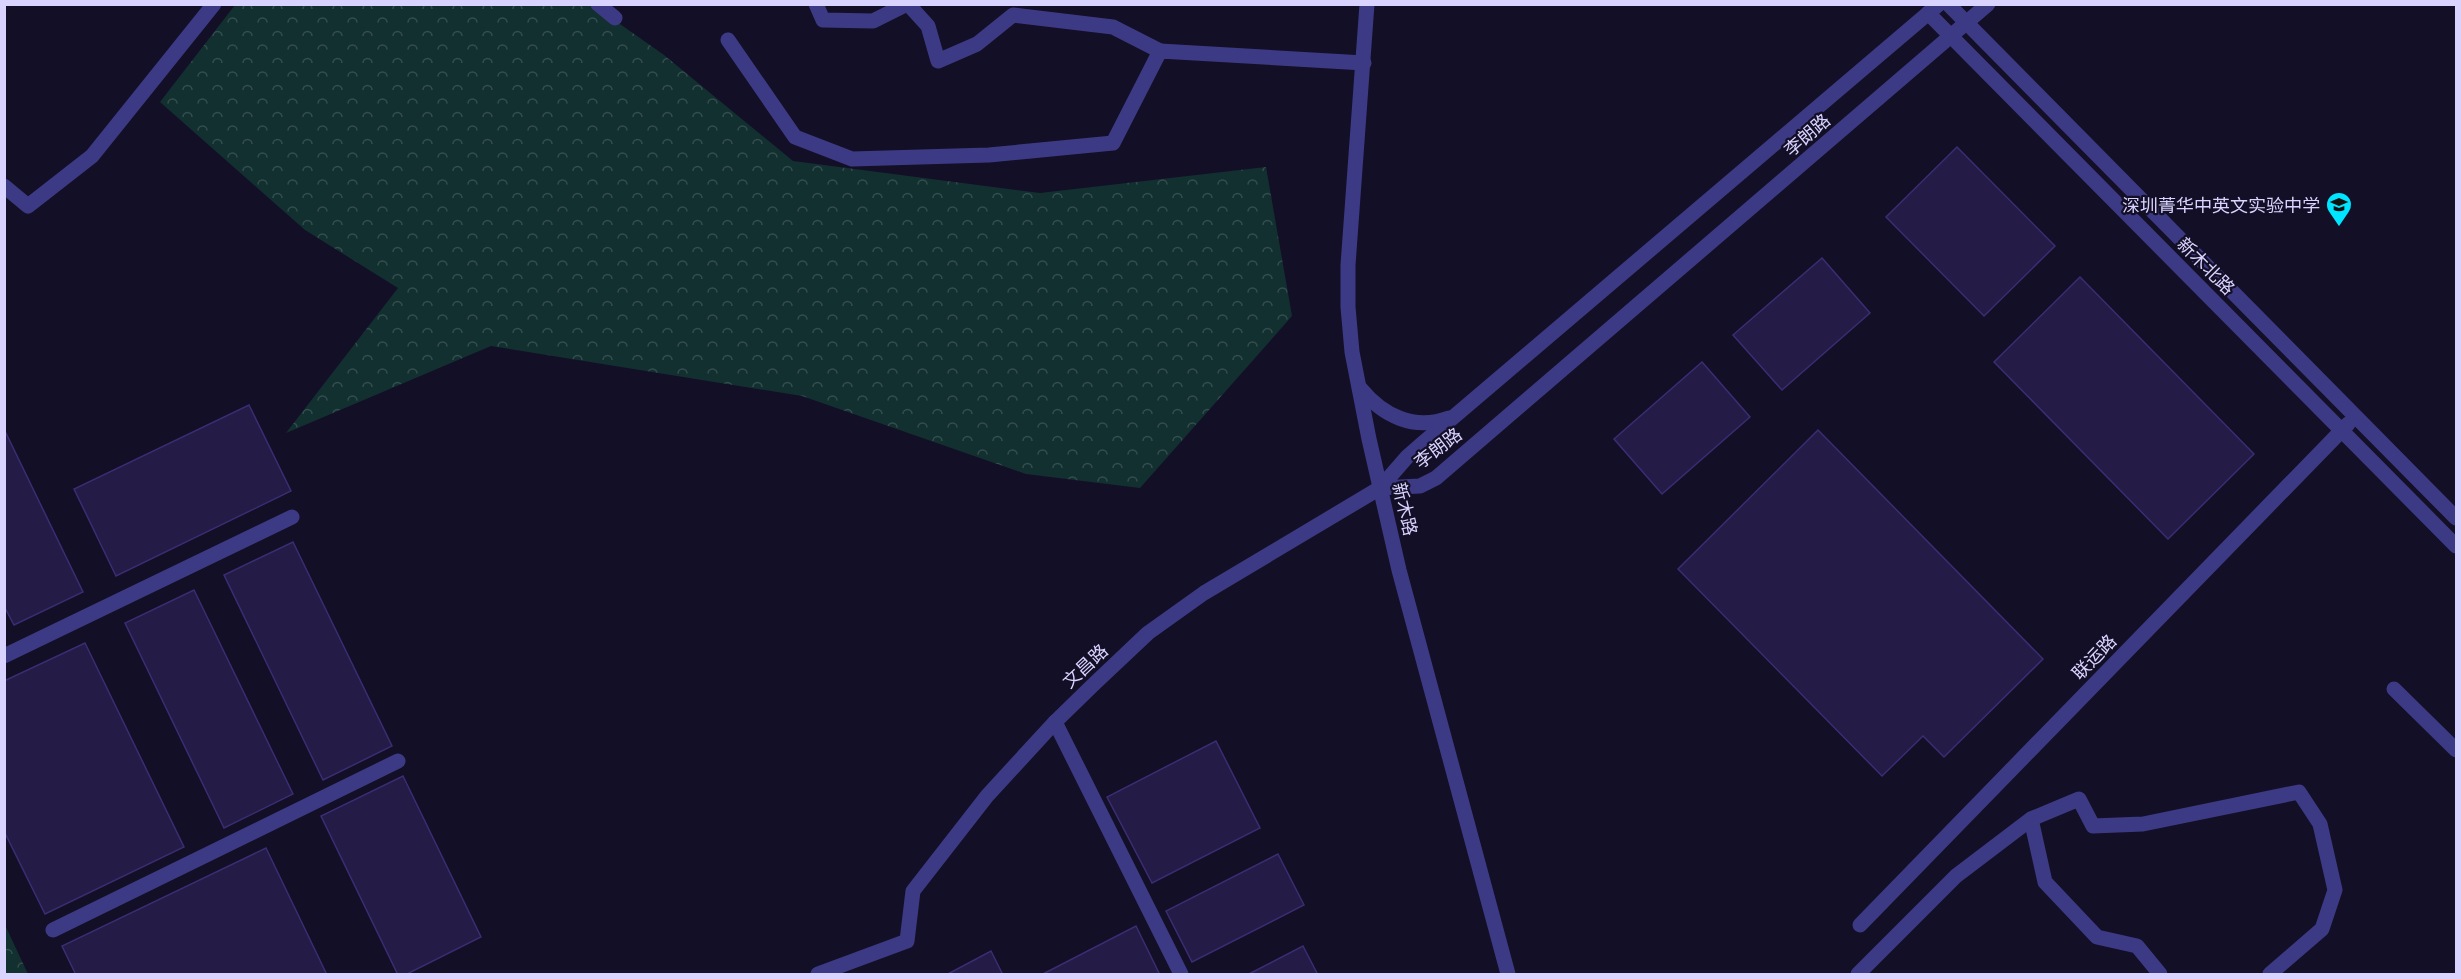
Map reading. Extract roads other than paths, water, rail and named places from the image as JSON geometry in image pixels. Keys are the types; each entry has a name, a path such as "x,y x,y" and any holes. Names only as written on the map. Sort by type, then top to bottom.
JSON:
{"street":[{"path":"4,186 28,206 92,156 214,4"},
{"path":"598,4 615,18"},
{"path":"816,4 823,20 873,21 907,4 928,26 938,61 977,44 1013,15 1033,11 1113,27 1160,51 1364,63"},
{"name":"新木路","path":"1367,4 1348,265 1348,307 1358,386 1399,570 1508,975"},
{"name":"新木北路","path":"1948,4 2457,518"},
{"name":"李朗路","path":"1380,488 1420,486 1436,478 1988,4"},
{"name":"新木北路","path":"1933,9 1951,36 2457,546"},
{"name":"李朗路","path":"1380,488 1407,457 1933,9"},
{"path":"728,40 795,136 852,159 990,155 1113,143 1160,51"},
{"path":"1358,386 1373,404 1403,421 1438,422 1455,416"},
{"name":"联运路","path":"1860,925 2356,416"},
{"name":"文昌路","path":"818,975 907,941 913,891 987,796 1055,722 1148,633 1204,593 1380,488"},
{"path":"4,656 292,517"},
{"path":"2394,689 2457,750"},
{"path":"1055,722 1180,975"},
{"path":"53,930 398,761"},
{"path":"1858,975 1956,876 2031,819 2079,799 2094,826 2143,824 2299,792 2320,824 2335,890 2322,929 2270,975"},
{"path":"2031,819 2045,882 2097,938 2137,945 2160,975"}],"place":[{"name":"深圳菁华中英文实验中学","path":"2339,228"}]}
